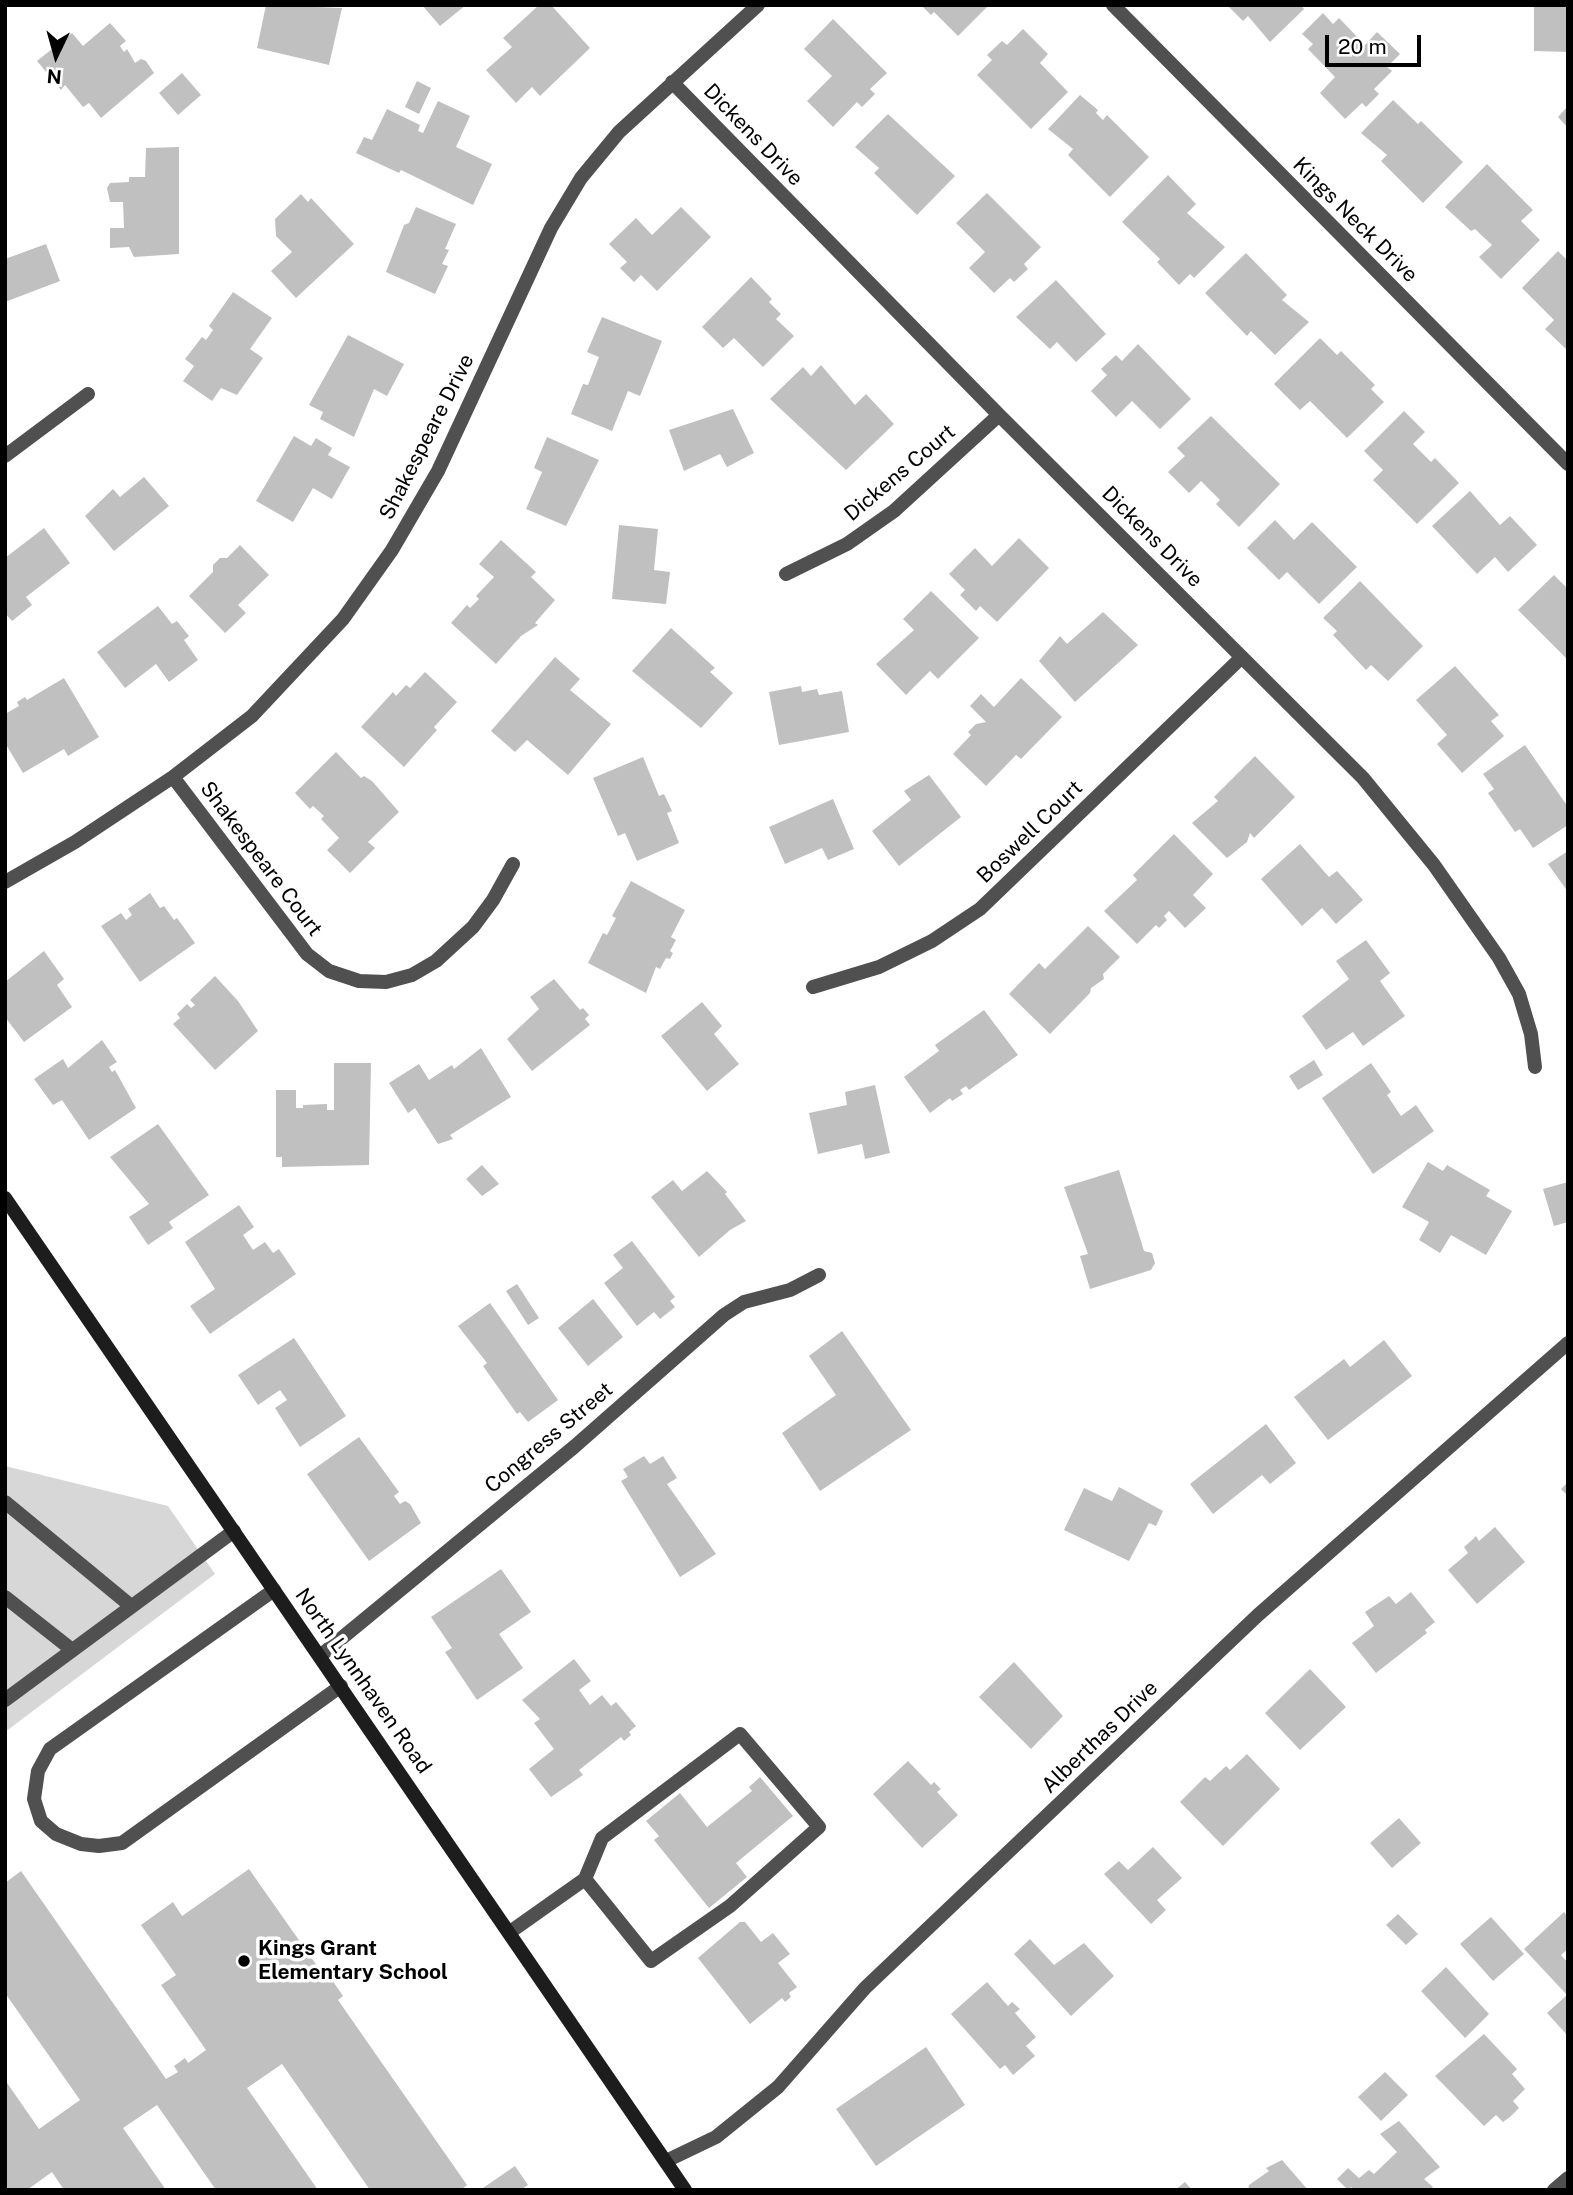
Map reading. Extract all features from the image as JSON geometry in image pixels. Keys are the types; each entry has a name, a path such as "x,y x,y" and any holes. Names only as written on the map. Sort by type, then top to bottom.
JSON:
{"street":[{"name":"Shakespeare Drive","path":"5,882 75,842 173,777 252,716 288,681 343,619 378,570 438,471 563,208 581,178 619,132 758,5"},
{"name":"Kings Neck Drive","path":"1112,5 1568,464"},
{"name":"Dickens Drive","path":"672,82 999,415 1363,778 1441,876 1499,958 1519,994 1531,1034 1535,1067"},
{"path":"5,456 88,394"},
{"name":"Dickens Court","path":"786,575 848,544 894,511 999,415"},
{"name":"Boswell Court","path":"813,987 880,967 932,941 979,909 1242,656"},
{"name":"Shakespeare Court","path":"173,777 307,954 328,971 359,981 386,982 412,975 436,961 473,927 493,900 513,864"},
{"name":"North Lynnhaven Road","path":"5,1198 685,2190"},
{"name":"Congress Street","path":"320,1656 574,1447 724,1315 744,1302 790,1290 819,1275"},
{"name":"Alberthas Drive","path":"666,2161 716,2137 778,2087 865,1988 1258,1615 1568,1343"},
{"path":"5,1502 131,1606"},
{"path":"5,1700 234,1531"},
{"path":"274,1590 50,1749 38,1771 34,1798 41,1821 56,1834 81,1844 122,1843 341,1686"},
{"path":"5,1597 71,1650"},
{"path":"510,1933 585,1879 602,1838 740,1734 819,1827 730,1906 651,1961 585,1879"},
{"path":"1554,2190 1568,2178"}],"shaded area":[{"path":"5,1466 168,1506 215,1574 5,1732"}],"building":[{"path":"266,5 342,8 329,65 257,48"},
{"path":"422,5 466,5 440,26"},
{"path":"539,5 551,5 590,48 540,96 532,87 516,103 486,70 512,47 503,38"},
{"path":"921,5 989,5 958,36 934,12 931,15"},
{"path":"1227,5 1301,5 1304,9 1270,42 1248,16 1243,21"},
{"path":"1534,5 1568,5 1568,52 1534,51"},
{"path":"1323,13 1333,24 1339,18 1365,45 1377,32 1400,54 1387,67 1392,71 1374,89 1379,94 1366,107 1362,103 1345,119 1320,93 1335,77 1308,49 1313,44 1302,34"},
{"path":"833,19 887,73 870,89 875,94 862,107 857,102 833,127 807,101 832,76 804,49"},
{"path":"110,23 126,41 120,46 124,52 127,49 135,63 141,59 146,61 154,73 101,118 89,103 83,107 65,85 61,90 37,61 72,33 83,46"},
{"path":"1023,29 1048,54 1040,63 1068,92 1031,129 977,75 992,60 987,55 1002,41 1007,45"},
{"path":"182,73 201,95 178,115 159,93"},
{"path":"417,81 431,88 419,114 405,107"},
{"path":"1080,95 1098,110 1096,113 1103,120 1107,115 1149,157 1110,197 1068,155 1073,149 1048,129"},
{"path":"1393,100 1418,124 1421,121 1463,162 1423,203 1381,161 1387,155 1361,133"},
{"path":"438,101 470,116 456,147 492,164 473,205 401,170 399,173 356,153 364,137 372,140 387,109 420,125 418,131 423,133"},
{"path":"1568,106 1568,128 1558,117"},
{"path":"888,114 955,176 917,215 874,173 879,168 855,147"},
{"path":"179,147 179,254 134,257 129,247 110,248 110,228 124,228 123,202 110,202 107,188 110,183 129,182 129,177 145,177 146,148"},
{"path":"1487,164 1533,210 1521,221 1540,240 1501,279 1479,257 1492,245 1475,229 1471,231 1445,207"},
{"path":"1168,175 1196,204 1187,213 1225,247 1194,278 1190,274 1179,285 1157,262 1160,259 1122,222"},
{"path":"987,193 1041,247 1024,264 1028,269 1014,282 1010,278 994,293 969,268 985,252 956,223"},
{"path":"301,194 308,202 311,198 354,244 296,298 271,271 292,252 276,236 275,219"},
{"path":"416,207 456,224 445,249 449,250 442,264 448,266 435,294 386,272 404,225 409,223"},
{"path":"681,207 711,237 657,291 641,275 634,282 620,268 627,262 609,244 636,218 652,235"},
{"path":"46,244 60,281 5,302 5,259"},
{"path":"1558,251 1568,261 1568,351 1545,329 1554,320 1522,288"},
{"path":"1246,253 1287,295 1282,300 1309,322 1275,355 1251,331 1247,336 1205,293"},
{"path":"751,277 772,299 769,302 781,314 776,319 794,336 763,367 734,338 723,348 702,327"},
{"path":"1056,280 1106,334 1076,362 1057,342 1050,349 1016,317"},
{"path":"233,292 272,318 250,349 263,358 237,395 221,388 212,401 183,381 194,366 185,359 202,337 206,340 213,330 209,326"},
{"path":"602,317 662,341 640,396 628,391 612,431 571,414 583,384 588,385 599,357 587,352"},
{"path":"348,335 404,364 387,396 374,389 354,437 320,419 323,412 309,405"},
{"path":"1320,338 1337,355 1341,351 1375,385 1371,389 1384,402 1347,438 1310,401 1300,410 1274,384"},
{"path":"1138,344 1191,399 1160,429 1132,401 1116,417 1091,391 1107,375 1101,369 1116,355 1122,361"},
{"path":"821,365 855,405 866,394 894,424 846,470 770,399 803,367 811,376"},
{"path":"733,409 754,453 727,467 720,454 684,471 669,430"},
{"path":"1404,411 1425,432 1413,444 1431,462 1435,458 1459,483 1417,524 1373,480 1383,470 1364,451"},
{"path":"1211,416 1280,484 1239,527 1216,504 1220,500 1201,481 1189,493 1168,472 1185,456 1177,448"},
{"path":"294,436 311,446 316,438 332,448 328,455 350,467 332,499 313,488 293,522 256,501"},
{"path":"547,437 599,460 566,526 526,509 542,472 534,468"},
{"path":"144,477 169,506 114,551 85,516 113,489 120,497"},
{"path":"1470,491 1500,525 1510,516 1537,545 1508,572 1495,557 1477,574 1432,526"},
{"path":"1275,520 1294,540 1312,522 1357,567 1319,604 1287,572 1279,580 1247,548"},
{"path":"619,525 658,529 654,570 670,572 666,604 612,599"},
{"path":"44,528 70,563 26,597 32,605 12,621 5,613 5,558"},
{"path":"1019,538 1049,568 997,622 980,606 976,611 960,595 965,590 949,574 975,548 992,566"},
{"path":"501,540 536,572 531,577 555,600 535,623 538,625 521,636 496,664 451,623 467,605 470,608 479,599 476,596 494,577 479,564"},
{"path":"240,545 269,575 238,605 246,613 225,633 189,596 213,572 213,565 220,558 227,558"},
{"path":"1554,575 1568,589 1568,660 1518,610"},
{"path":"1360,581 1423,646 1388,681 1371,665 1366,670 1333,635 1337,631 1323,618"},
{"path":"931,591 979,638 938,679 930,671 906,695 876,664 914,630 903,619"},
{"path":"158,606 172,624 177,621 189,636 184,640 198,660 169,682 156,664 125,688 97,652"},
{"path":"1103,612 1138,645 1075,702 1039,661 1060,636 1067,644"},
{"path":"671,628 715,668 710,672 733,693 701,728 632,671"},
{"path":"555,657 580,679 570,690 611,724 568,775 527,740 515,752 491,731"},
{"path":"1455,666 1499,715 1491,721 1504,736 1462,773 1437,744 1447,735 1416,700"},
{"path":"425,672 457,702 434,727 437,730 404,767 361,727 393,692 396,696 406,685 410,688"},
{"path":"64,678 99,737 68,756 64,749 23,773 5,743 5,714 19,706 17,702 25,697 27,700"},
{"path":"1021,678 1062,717 1021,759 1016,755 986,786 953,754 971,735 968,732 976,724 986,722 970,706 981,694 994,707"},
{"path":"801,686 802,692 817,689 819,695 842,691 849,732 779,745 769,692"},
{"path":"1525,745 1568,807 1568,825 1533,848 1520,829 1515,832 1488,793 1494,789 1483,774"},
{"path":"336,752 361,778 364,776 372,781 399,812 368,842 375,848 350,873 327,850 339,838 321,819 324,816 313,806 310,809 295,793"},
{"path":"1255,756 1295,797 1254,838 1250,833 1247,842 1227,858 1192,823 1218,801 1214,797"},
{"path":"643,757 659,796 664,794 672,811 667,813 679,843 637,861 625,833 618,836 593,778"},
{"path":"929,775 961,817 899,866 872,831 911,800 904,791"},
{"path":"833,799 854,849 828,860 822,848 785,864 769,827"},
{"path":"1174,834 1213,874 1193,895 1206,908 1185,928 1169,911 1164,916 1167,920 1159,928 1156,925 1137,944 1104,911 1137,880 1133,875"},
{"path":"1300,844 1329,877 1337,871 1363,900 1336,924 1322,908 1302,926 1261,879"},
{"path":"1568,851 1568,892 1548,864"},
{"path":"631,881 685,910 671,937 676,940 670,951 673,953 670,959 666,958 660,969 656,967 646,993 588,963 603,933 607,935 616,918 612,916"},
{"path":"150,893 160,908 164,906 174,920 177,918 195,943 140,982 101,926 121,913 126,920 132,915 128,909"},
{"path":"1088,926 1120,957 1103,974 1104,979 1091,988 1090,993 1050,1034 1009,994 1039,963 1045,969"},
{"path":"1366,940 1390,973 1380,981 1405,1016 1363,1046 1353,1032 1326,1050 1302,1016 1349,979 1336,961"},
{"path":"44,951 64,979 57,985 72,1007 24,1042 5,1017 5,982"},
{"path":"215,976 238,1001 258,1031 215,1070 173,1024 180,1018 177,1014 187,1004 191,1008 195,1005 190,1000"},
{"path":"554,979 580,1010 583,1008 589,1015 585,1019 590,1025 532,1071 507,1039 539,1009 530,997"},
{"path":"702,1002 722,1026 714,1034 739,1064 707,1091 661,1036"},
{"path":"984,1010 1018,1055 969,1090 966,1086 960,1090 963,1094 952,1101 950,1098 930,1113 904,1077 939,1051 935,1045"},
{"path":"102,1040 117,1062 109,1067 112,1072 115,1070 136,1108 89,1140 62,1100 53,1105 34,1079 63,1059 68,1068"},
{"path":"481,1048 511,1097 450,1135 453,1139 438,1144 415,1108 408,1113 389,1083 419,1064 429,1080 452,1065 454,1069"},
{"path":"1314,1060 1323,1075 1298,1090 1289,1076"},
{"path":"334,1063 371,1063 369,1165 282,1167 282,1157 276,1157 276,1090 296,1090 296,1108 327,1104 327,1110 334,1110"},
{"path":"1371,1063 1391,1092 1387,1095 1401,1116 1416,1105 1434,1131 1373,1174 1322,1098"},
{"path":"875,1085 890,1153 865,1159 862,1144 818,1154 809,1113 847,1105 845,1092"},
{"path":"158,1124 209,1195 169,1222 173,1228 148,1245 129,1217 149,1204 110,1157"},
{"path":"1428,1162 1443,1171 1447,1165 1490,1190 1486,1196 1512,1211 1486,1255 1451,1235 1440,1253 1419,1240 1429,1222 1402,1207"},
{"path":"482,1165 499,1184 482,1196 466,1179"},
{"path":"1119,1170 1144,1251 1152,1253 1155,1263 1151,1270 1090,1289 1080,1256 1088,1254 1064,1187"},
{"path":"707,1171 727,1192 725,1194 746,1221 730,1230 699,1257 651,1197 673,1180 682,1191"},
{"path":"1568,1182 1568,1222 1554,1226 1543,1189"},
{"path":"239,1205 254,1227 243,1235 253,1250 265,1242 273,1253 279,1249 296,1274 210,1334 190,1306 215,1289 185,1242"},
{"path":"632,1241 675,1297 670,1301 675,1307 660,1319 654,1312 637,1326 604,1283 623,1268 613,1255"},
{"path":"517,1284 539,1318 528,1325 506,1291"},
{"path":"593,1299 623,1337 588,1366 558,1328"},
{"path":"490,1303 558,1400 528,1422 520,1412 517,1414 483,1366 487,1363 458,1326"},
{"path":"842,1331 911,1430 820,1491 782,1433 836,1395 809,1356"},
{"path":"294,1338 346,1416 300,1447 275,1408 287,1400 280,1390 258,1405 238,1375"},
{"path":"1384,1340 1412,1376 1328,1440 1294,1397 1344,1359 1350,1367"},
{"path":"1266,1424 1296,1463 1270,1484 1262,1475 1213,1514 1190,1484"},
{"path":"359,1437 399,1492 394,1496 400,1504 405,1501 410,1504 421,1523 369,1561 307,1474"},
{"path":"644,1456 650,1464 663,1456 677,1478 667,1484 716,1554 680,1577 621,1481 628,1477 623,1469"},
{"path":"1568,1482 1568,1496 1561,1489"},
{"path":"1119,1487 1163,1511 1156,1526 1149,1523 1129,1561 1064,1530 1084,1488 1112,1501"},
{"path":"1495,1527 1525,1562 1477,1604 1448,1570 1468,1553 1464,1547 1476,1536 1479,1541"},
{"path":"501,1569 531,1612 499,1634 523,1668 477,1700 445,1652 452,1648 431,1617"},
{"path":"1411,1592 1435,1622 1425,1630 1427,1633 1376,1673 1352,1643 1374,1626 1365,1612 1389,1596 1396,1604"},
{"path":"574,1659 591,1681 579,1690 590,1705 602,1695 611,1706 616,1702 636,1726 624,1741 621,1737 579,1770 583,1775 551,1797 529,1769 554,1749 534,1723 540,1719 522,1700"},
{"path":"1014,1662 1063,1716 1031,1749 979,1697"},
{"path":"1310,1669 1346,1707 1300,1750 1265,1713"},
{"path":"1247,1754 1280,1789 1223,1846 1180,1802 1205,1777 1210,1781 1226,1766 1230,1770"},
{"path":"908,1761 931,1785 934,1782 941,1789 937,1792 958,1815 922,1848 873,1794"},
{"path":"760,1777 793,1816 736,1863 747,1877 709,1908 654,1840 659,1836 646,1821 680,1793 707,1827 752,1791 749,1787"},
{"path":"1399,1818 1421,1843 1392,1868 1370,1843"},
{"path":"1153,1847 1182,1878 1157,1900 1166,1910 1151,1924 1104,1874 1119,1861 1128,1870"},
{"path":"249,1869 322,1973 326,1971 343,1996 338,2000 467,2185 461,2190 370,2190 282,2064 247,2088 318,2190 216,2190 157,2105 123,2128 166,2190 64,2190 52,2172 27,2190 5,2190 5,2080 39,2129 80,2100 5,1993 5,1883 21,1871 166,2079 178,2072 174,2066 185,2058 188,2063 206,2050 161,1985 176,1975 141,1925 173,1902 182,1916"},
{"path":"1564,1912 1568,1917 1568,1949 1561,1955 1568,1963 1568,2036 1547,2013 1567,1995 1524,1949"},
{"path":"1398,1914 1418,1934 1406,1945 1386,1925"},
{"path":"1491,1917 1524,1954 1493,1981 1460,1944"},
{"path":"740,1922 745,1922 761,1942 773,1933 790,1954 778,1963 797,1987 789,1993 791,1997 785,2002 782,1998 750,2024 698,1958"},
{"path":"1030,1939 1054,1965 1084,1943 1114,1976 1071,2016 1014,1954"},
{"path":"1446,1967 1489,2014 1465,2038 1421,1991"},
{"path":"987,1982 1008,2006 1012,2002 1020,2009 1015,2013 1036,2037 1026,2046 1035,2056 1013,2075 1005,2065 1000,2069 951,2014"},
{"path":"1484,2034 1517,2069 1512,2074 1525,2089 1513,2101 1519,2108 1510,2117 1503,2122 1496,2115 1484,2126 1435,2076"},
{"path":"926,2047 965,2105 876,2166 836,2109"},
{"path":"1385,2072 1408,2095 1381,2121 1358,2097"},
{"path":"1399,2121 1440,2167 1424,2179 1433,2187 1430,2190 1354,2190 1351,2187 1348,2190 1337,2179 1348,2168 1359,2178 1369,2170 1374,2174 1397,2152 1380,2134"},
{"path":"1282,2160 1308,2190 1248,2190 1249,2185 1269,2171 1266,2168"},
{"path":"515,2166 528,2185 520,2190 480,2190"},
{"path":"1185,2182 1192,2190 1175,2190"}],"place":[{"name":"Kings Grant Elementary School","path":"244,1961"}]}
